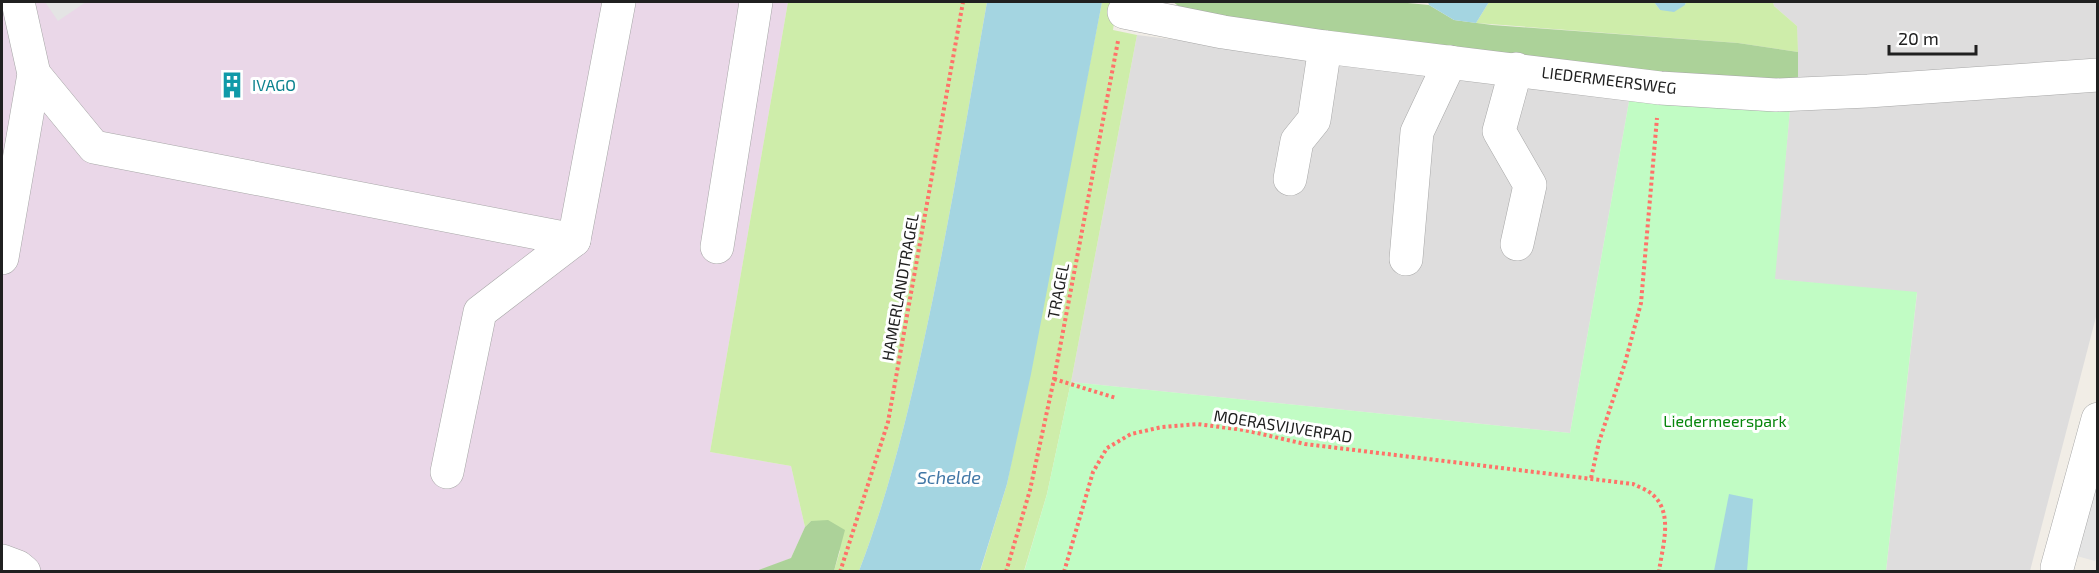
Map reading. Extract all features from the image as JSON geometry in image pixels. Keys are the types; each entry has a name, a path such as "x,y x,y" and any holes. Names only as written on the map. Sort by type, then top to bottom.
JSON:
{"street":[{"path":"2,258 34,74 18,2"},
{"path":"447,472 480,312 574,240 619,2"},
{"path":"717,247 756,2"},
{"name":"LIEDERMEERSWEG","path":"1124,12 1223,32 1325,47 1660,88 1776,95 1868,92 2097,75"},
{"path":"1290,179 1297,141 1314,120 1325,47"},
{"path":"1406,259 1417,132 1450,62"},
{"path":"1516,69 1499,131 1530,185 1517,244"},
{"path":"34,74 94,147 574,240"},
{"path":"2057,568 2096,431"},
{"path":"2,561 24,572"}],"path":[{"name":"HAMERLANDTRAGEL","path":"840,572 888,422 963,2"},
{"name":"TRAGEL","path":"1006,572 1030,490 1054,379 1124,12"},
{"path":"1591,478 1599,442 1625,363 1641,303 1660,88"},
{"path":"1054,379 1116,398"},
{"name":"MOERASVIJVERPAD","path":"1064,572 1093,472 1107,448 1131,434 1162,427 1197,424 1245,430 1305,444 1633,484 1652,493 1663,506 1666,523 1659,572"}],"shaded area":[{"path":"2,2 788,2 710,452 791,466 805,527 791,558 756,572 2,571"},
{"path":"45,2 86,2 58,21"},
{"path":"1773,2 2097,2 2097,66 1798,84 1797,26 1774,6"},
{"path":"1137,35 1630,96 1570,433 1071,382"},
{"path":"2097,88 2097,313 2030,571 1886,571 1917,293 1774,279 1790,109 1811,110"},
{"path":"2097,474 2098,553 2095,561 2073,555"}],"green space":[{"path":"788,2 987,2 949,216 917,374 887,488 859,571 834,571 840,551 811,521 805,527 791,466 710,452"},
{"path":"1102,2 1117,2 1113,30 1137,35 1071,382 1047,494 1024,571 980,572 1007,484"},
{"path":"1173,2 1397,2 1429,5 1454,20 1492,25 1738,43 1798,52 1798,84 1669,80 1188,13"},
{"path":"1489,2 1654,2 1660,10 1685,5 1686,2 1773,2 1774,6 1797,26 1798,52 1738,43 1476,23"},
{"name":"Liedermeerspark","path":"1630,96 1790,109 1775,279 1917,292 1886,571 1024,572 1047,494 1071,382 1570,433"},
{"path":"828,520 845,530 834,571 756,571 791,558 805,527 811,521"}],"water":[{"name":"Schelde","path":"987,2 1102,2 1031,374 1007,484 980,571 859,571 887,488 917,374 949,216"},
{"path":"1428,2 1489,2 1476,23 1454,20 1429,5"},
{"path":"1654,2 1686,2 1674,12 1660,10"},
{"path":"1729,494 1753,499 1747,571 1714,571"}],"place":[{"name":"IVAGO","path":"232,85"}]}
